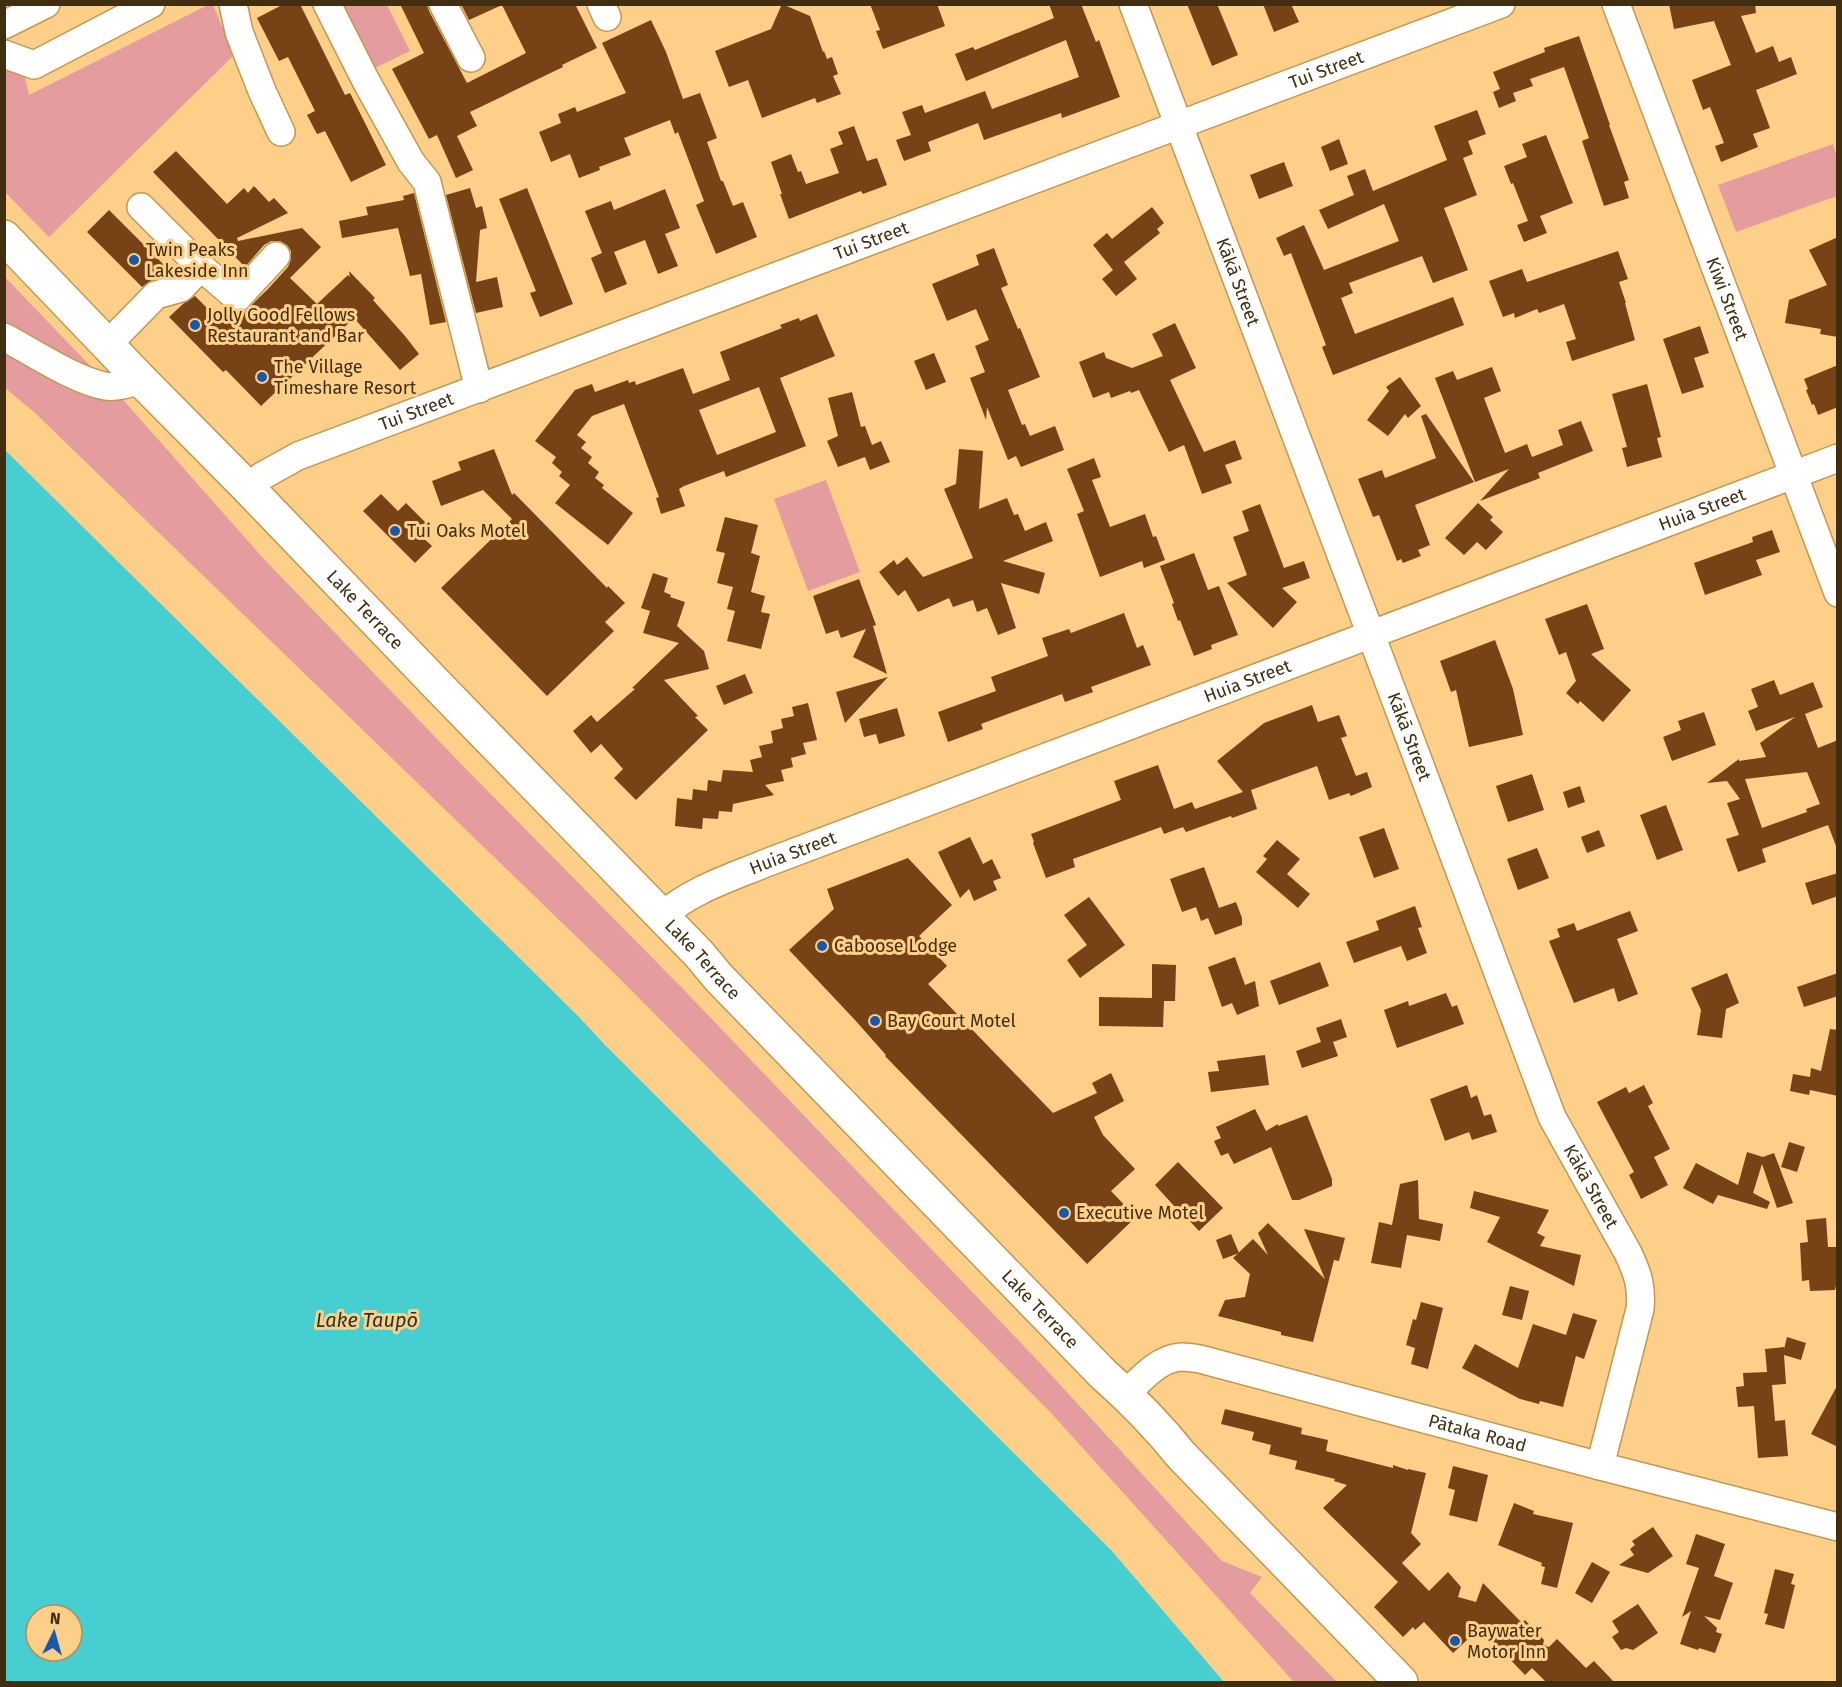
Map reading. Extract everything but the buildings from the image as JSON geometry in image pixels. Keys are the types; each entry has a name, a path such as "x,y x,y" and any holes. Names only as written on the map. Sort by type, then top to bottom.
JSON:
{"main road":[{"name":"Lake Terrace","path":"4,237 1093,1364 1126,1394 1181,1455 1401,1683"}],"street":[{"path":"4,25 46,4"},
{"path":"4,54 34,65 152,4"},
{"path":"233,4 239,32 281,132"},
{"path":"327,4 411,162 427,183 479,389"},
{"path":"443,4 471,58"},
{"name":"Kākā Street","path":"1133,4 1552,1117 1638,1274 1641,1294 1640,1309 1600,1466"},
{"name":"Tui Street","path":"248,488 262,476 298,456 1501,4"},
{"name":"Kiwi Street","path":"1616,4 1838,593"},
{"path":"141,207 201,267 237,298 276,256"},
{"path":"108,344 156,295 181,288 201,267"},
{"path":"4,337 88,381 106,386 117,386 141,380"},
{"name":"Huia Street","path":"662,916 676,903 766,863 1838,458"},
{"name":"Pātaka Road","path":"1126,1394 1166,1360 1179,1357 1200,1359 1838,1527"}],"shaded area":[{"path":"208,5 213,5 234,55 49,237 5,192 5,60 24,74 29,95"},
{"path":"338,5 387,5 410,51 371,70"},
{"path":"1833,144 1837,157 1837,196 1736,232 1718,185"},
{"path":"4,276 125,402 263,558 465,768 687,993 1041,1364 1222,1561 1262,1577 1250,1593 1337,1682 1294,1682 1052,1414 614,973 34,412 5,388"},
{"path":"826,480 860,572 808,591 774,499"}],"water":[{"name":"Lake Taupō","path":"4,449 578,1016 1111,1550 1224,1682 5,1682"}],"place":[{"name":"Twin Peaks Lakeside Inn","path":"134,260"},
{"name":"Jolly Good Fellows Restaurant and Bar","path":"195,325"},
{"name":"The Village Timeshare Resort","path":"262,377"},
{"name":"Tui Oaks Motel","path":"395,531"},
{"name":"Caboose Lodge","path":"822,946"},
{"name":"Bay Court Motel","path":"875,1021"},
{"name":"Executive Motel","path":"1064,1213"},
{"name":"Baywater Motor Inn","path":"1455,1641"}]}
